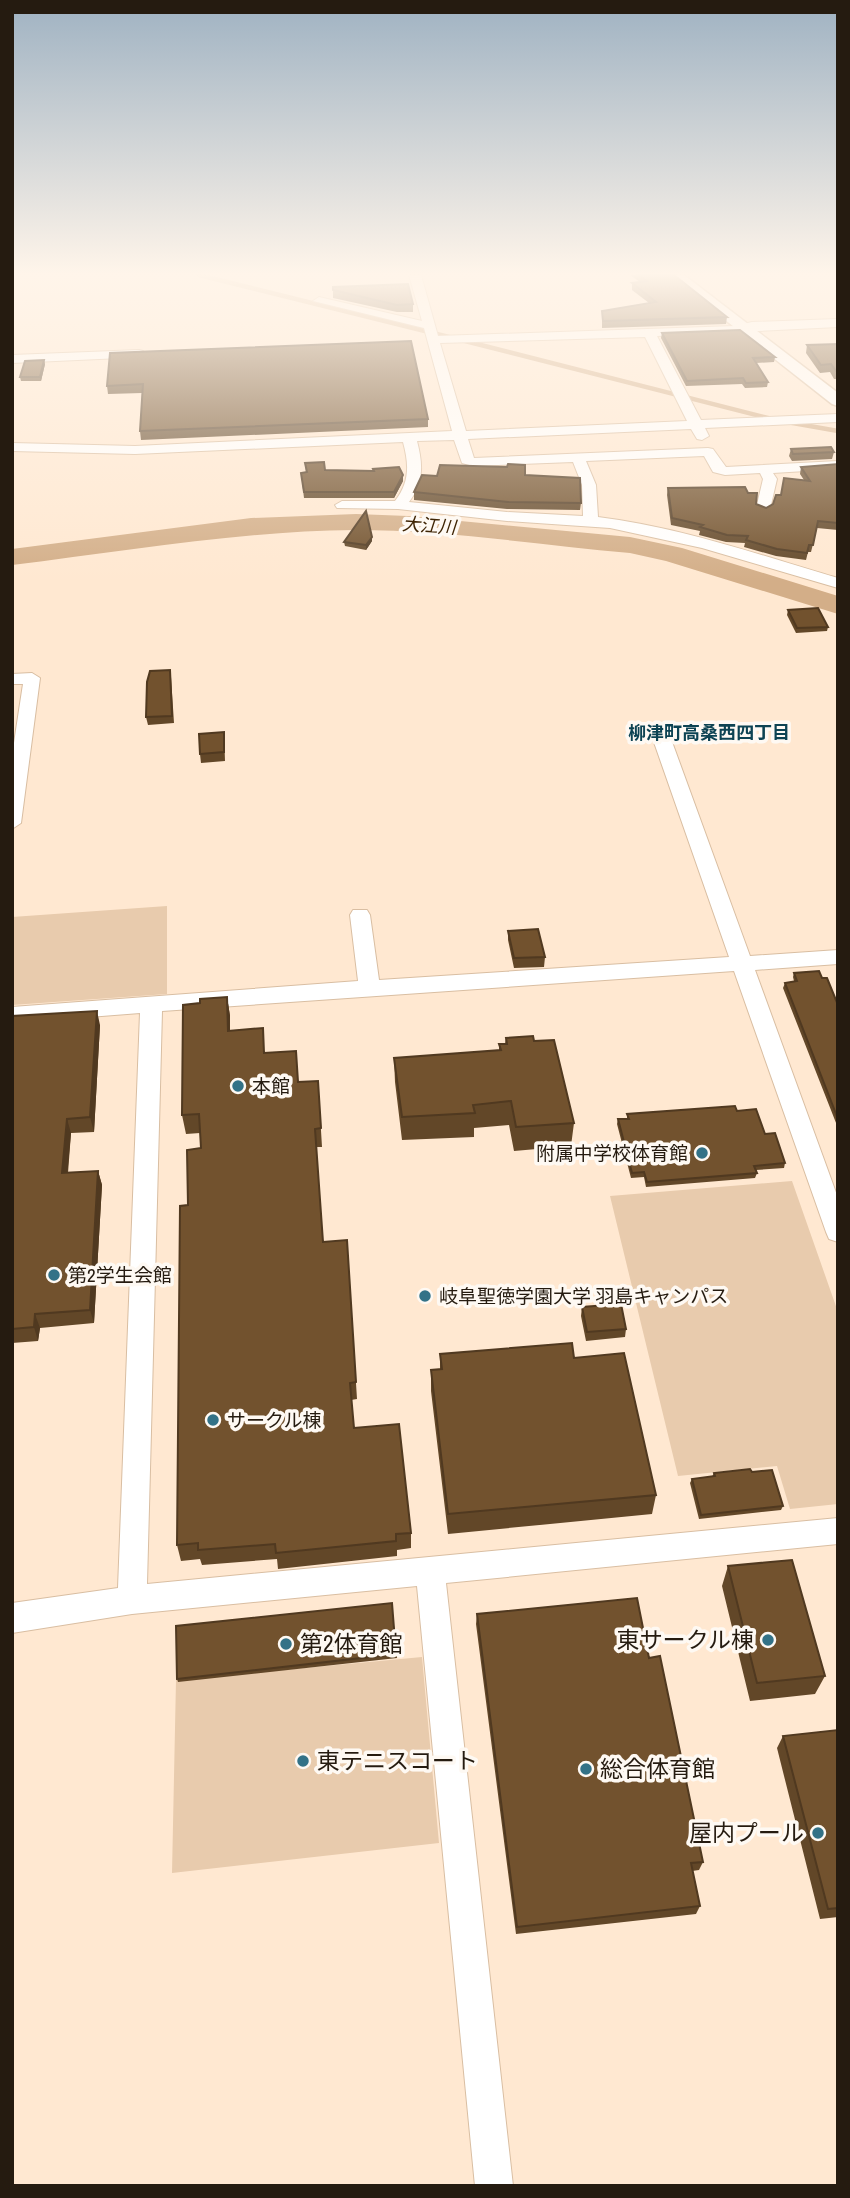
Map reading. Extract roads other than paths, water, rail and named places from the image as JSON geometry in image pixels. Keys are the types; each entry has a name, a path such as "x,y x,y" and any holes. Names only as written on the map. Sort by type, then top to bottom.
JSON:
{"main road":[{"path":"808,378 838,401"}],"street":[{"path":"441,378 467,460 473,462 708,452"},
{"path":"672,378 718,469 838,466"},
{"path":"12,447 135,450 838,418"},
{"path":"400,504 406,497 417,470 409,438"},
{"path":"578,458 589,485 591,520"},
{"path":"763,509 770,479 764,469"},
{"path":"342,505 400,504 491,515 591,520 689,541 838,583"},
{"path":"12,679 32,678 12,822"},
{"path":"658,728 740,964 838,1232"},
{"path":"360,915 369,988"},
{"path":"12,1015 151,1003 838,957"},
{"path":"132,1601 151,1003"},
{"path":"12,1618 132,1601 838,1531"},
{"path":"430,1572 494,2186"}],"waterway":[{"path":"609,378 772,419"},
{"path":"787,422 838,431"},
{"name":"大江川","path":"12,557 251,526 356,522 408,524 630,545 672,554 838,605"}],"place":[{"name":"本館","path":"238,1086"},
{"name":"附属中学校体育館","path":"702,1153"},
{"name":"第2学生会館","path":"54,1275"},
{"name":"岐阜聖徳学園大学 羽島キャンパス","path":"425,1296"},
{"name":"サークル棟","path":"213,1420"},
{"name":"東サークル棟","path":"768,1640"},
{"name":"第2体育館","path":"286,1644"},
{"name":"東テニスコート","path":"303,1761"},
{"name":"総合体育館","path":"586,1769"},
{"name":"屋内プール","path":"818,1833"}],"district":[{"name":"柳津町高桑西四丁目","path":"709,733"}]}
